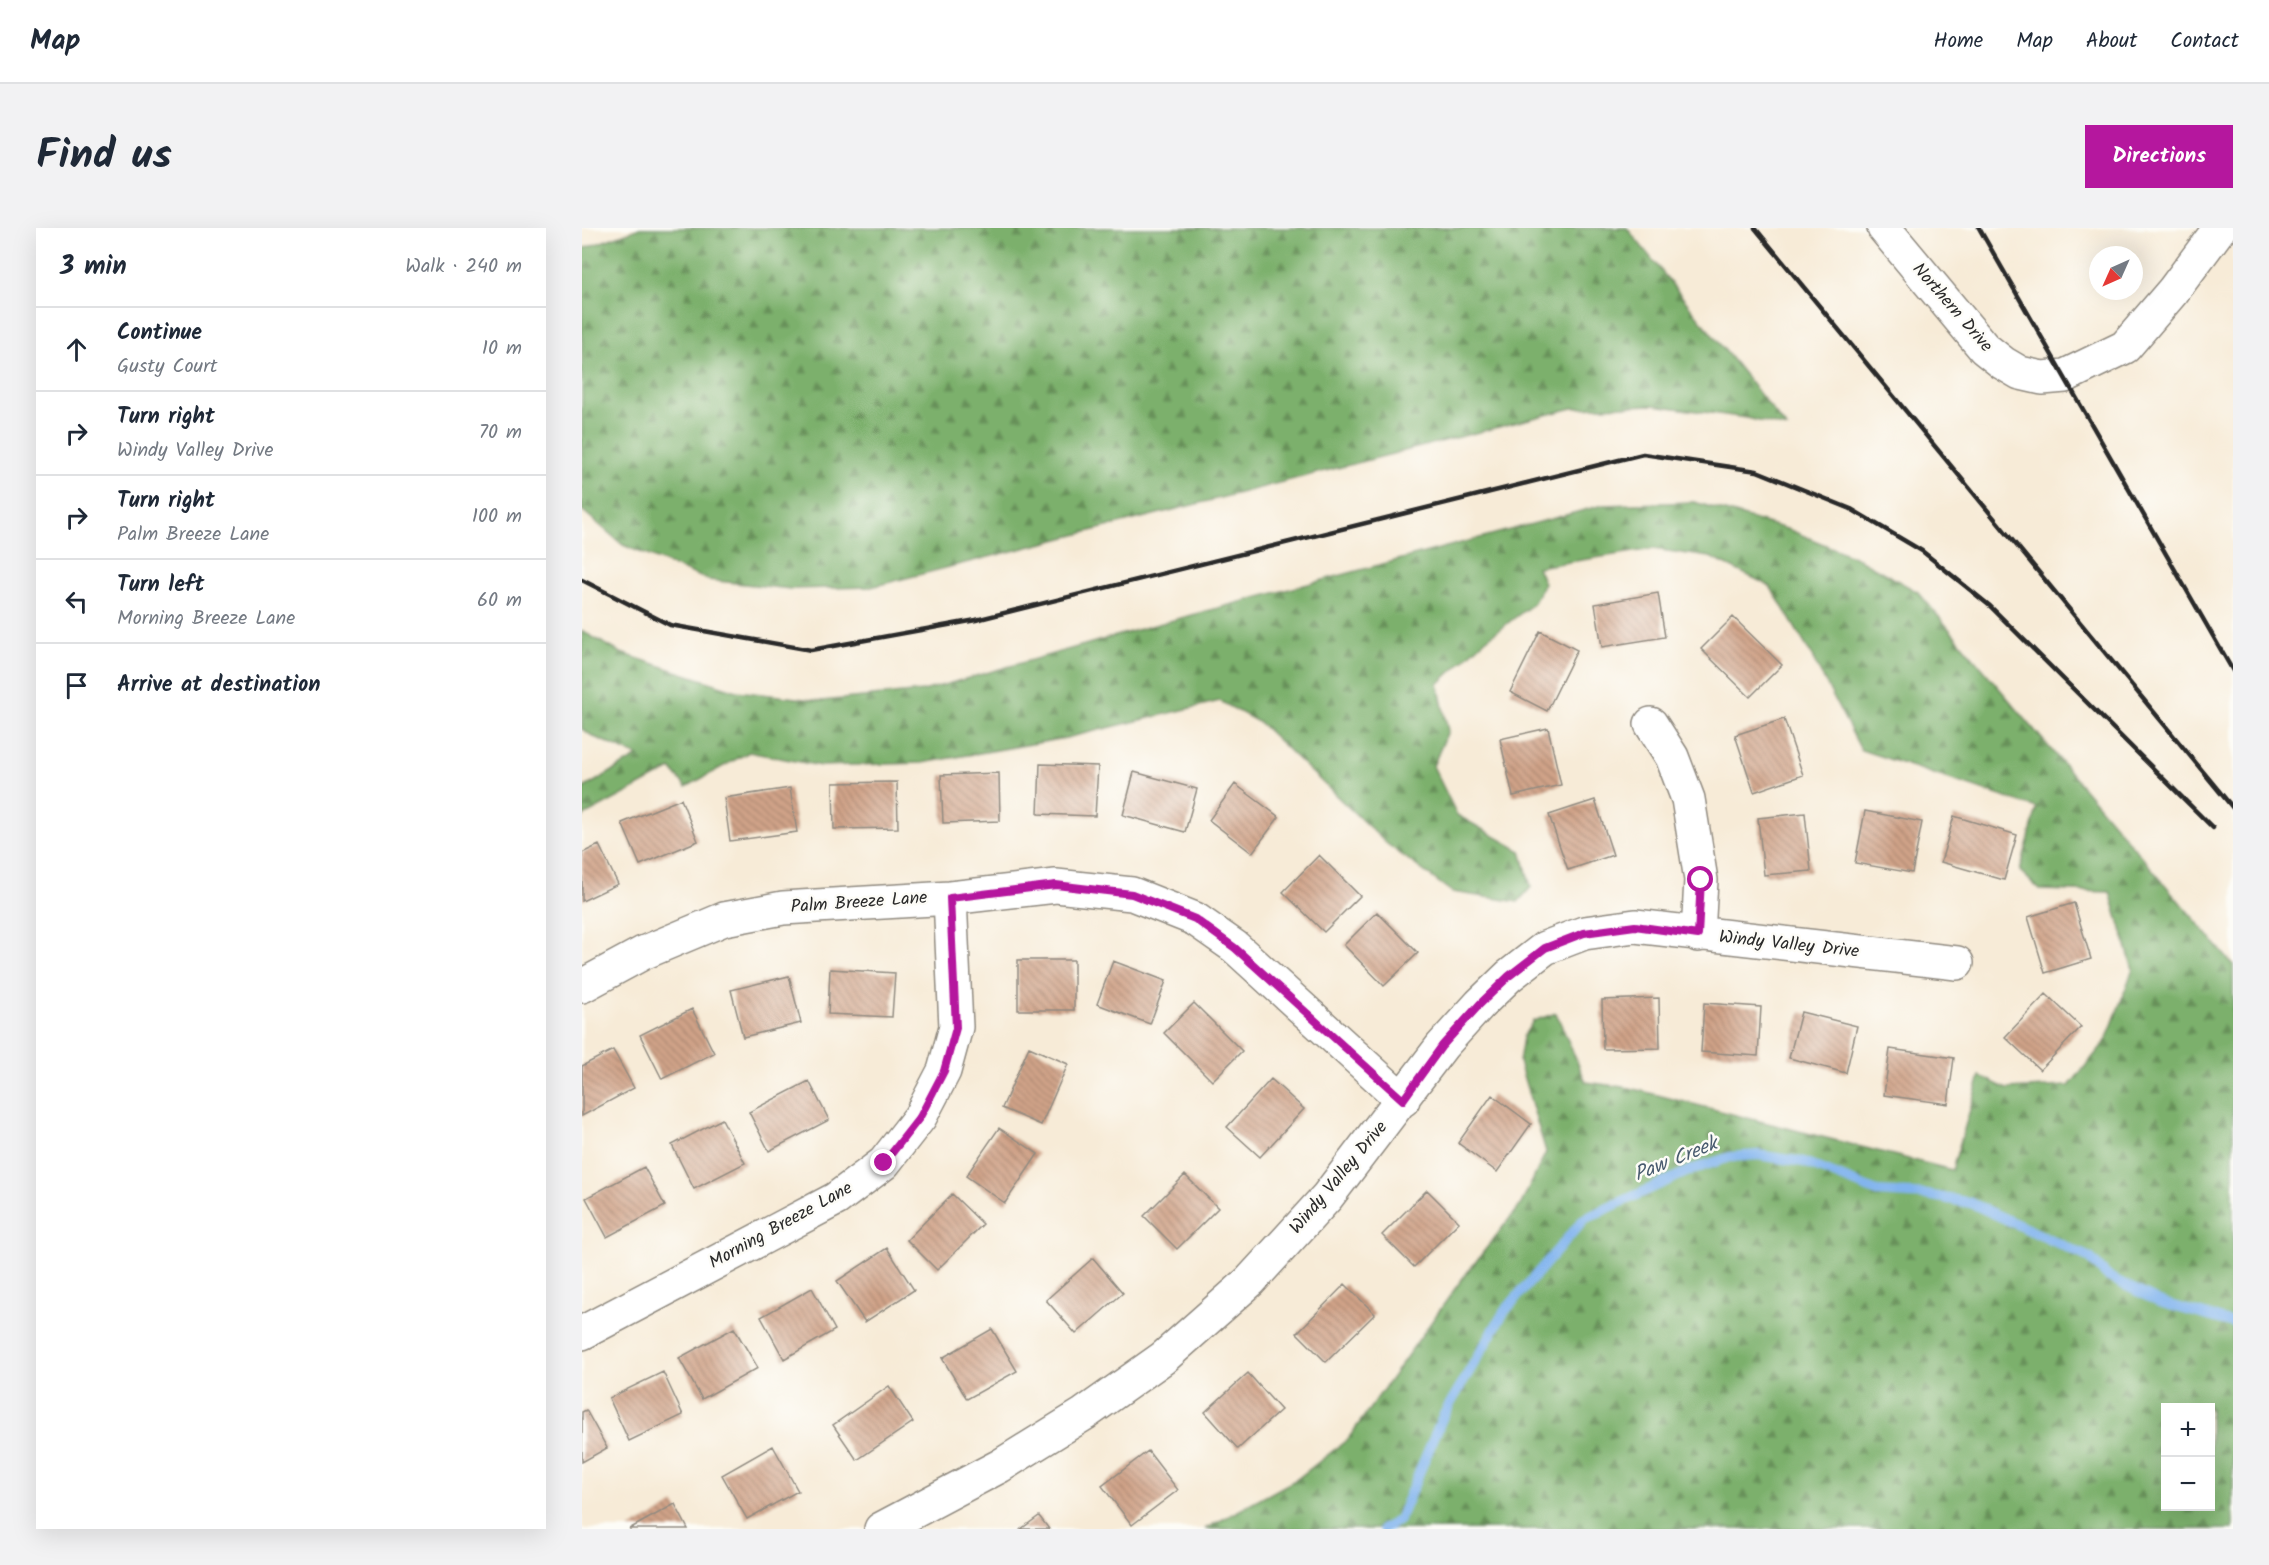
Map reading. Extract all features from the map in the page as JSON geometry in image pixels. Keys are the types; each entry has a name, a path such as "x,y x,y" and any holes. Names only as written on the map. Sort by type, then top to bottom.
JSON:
{"street":[{"name":"Northern Drive","path":"1884,228 1984,348 2020,373 2042,378 2065,376 2125,347 2173,291 2220,228"},
{"path":"1651,724 1672,757 1688,800 1701,880 1698,935"},
{"name":"Palm Breeze Lane","path":"582,986 643,953 724,919 783,908 950,898 1056,885 1132,894 1195,919 1235,948 1403,1100"},
{"name":"Morning Breeze Lane","path":"582,1333 836,1200 884,1163 920,1117 944,1071 956,1028 950,898"},
{"name":"Windy Valley Drive","path":"881,1529 999,1466 1084,1414 1163,1358 1250,1281 1327,1197 1442,1046 1509,976 1545,948 1584,933 1635,926 1957,963"}],"green space":[{"path":"640,228 1627,228 1787,428 1747,418 1653,405 1573,408 871,587 791,589 708,580 623,545 582,510 582,249"},
{"path":"1694,502 1790,530 1859,559 1918,592 2233,965 2233,1529 1205,1529 1297,1479 1348,1439 1459,1283 1521,1204 1546,1152 1519,1062 1523,1037 1533,1021 1556,1013 1586,1082 1630,1088 1952,1170 1980,1076 2007,1089 2069,1086 2106,1041 2133,969 2110,892 2040,890 2020,871 2037,808 1861,750 1808,649 1770,586 1710,557 1653,549 1537,567 1544,583 1533,604 1484,641 1438,684 1448,731 1433,766 1457,815 1521,851 1531,887 1518,902 1452,892 1387,844 1260,723 1220,701 1066,738 922,763 821,766 749,752 686,787 671,769 582,817 582,789 638,756 594,737 582,729 582,631 621,653 737,691 822,701 923,691 1151,626 1603,505"}],"building":[{"path":"1658,593 1665,637 1602,647 1595,604"},
{"path":"1733,617 1782,665 1750,697 1701,649"},
{"path":"1540,631 1577,650 1547,711 1510,692"},
{"path":"1784,719 1803,775 1754,792 1735,735"},
{"path":"1548,728 1561,785 1513,796 1500,739"},
{"path":"1040,764 1098,766 1095,816 1038,814"},
{"path":"1134,772 1197,789 1185,832 1123,815"},
{"path":"999,773 1000,821 943,823 941,775"},
{"path":"897,782 898,828 834,829 833,783"},
{"path":"1235,784 1279,817 1252,853 1209,820"},
{"path":"790,788 797,832 730,841 724,798"},
{"path":"681,799 698,841 640,865 622,823"},
{"path":"1595,800 1613,855 1568,870 1549,815"},
{"path":"1865,811 1922,822 1912,873 1855,863"},
{"path":"1805,813 1811,871 1764,875 1758,818"},
{"path":"1954,816 2017,835 2004,880 1941,862"},
{"path":"599,845 618,884 582,901 582,853"},
{"path":"1319,855 1360,896 1324,932 1283,892"},
{"path":"2074,903 2091,959 2045,973 2028,917"},
{"path":"1377,912 1418,953 1384,986 1344,945"},
{"path":"1018,960 1074,960 1074,1010 1018,1010"},
{"path":"1113,961 1166,981 1150,1024 1097,1004"},
{"path":"830,969 895,973 892,1017 828,1014"},
{"path":"789,976 801,1023 743,1037 731,990"},
{"path":"2046,994 2081,1027 2040,1070 2005,1037"},
{"path":"1659,998 1660,1048 1603,1049 1602,1000"},
{"path":"1194,1003 1242,1051 1212,1081 1164,1033"},
{"path":"1704,1003 1761,1007 1758,1056 1701,1052"},
{"path":"692,1009 714,1053 662,1079 640,1035"},
{"path":"1801,1012 1857,1026 1846,1073 1789,1058"},
{"path":"1029,1047 1068,1064 1041,1125 1002,1108"},
{"path":"1890,1049 1954,1058 1948,1104 1884,1095"},
{"path":"613,1050 634,1088 582,1116 582,1066"},
{"path":"1271,1079 1304,1109 1260,1157 1227,1127"},
{"path":"809,1081 829,1120 769,1151 749,1112"},
{"path":"1492,1095 1531,1124 1497,1172 1458,1143"},
{"path":"722,1119 745,1163 694,1189 672,1145"},
{"path":"999,1128 1038,1154 1005,1203 966,1176"},
{"path":"644,1167 665,1206 607,1237 586,1198"},
{"path":"1185,1175 1218,1208 1177,1249 1144,1216"},
{"path":"1427,1190 1459,1222 1414,1267 1382,1235"},
{"path":"952,1194 983,1224 937,1270 907,1240"},
{"path":"887,1248 914,1290 865,1322 837,1281"},
{"path":"1093,1258 1123,1293 1076,1334 1046,1300"},
{"path":"1345,1284 1375,1314 1326,1362 1297,1333"},
{"path":"812,1288 835,1330 784,1359 761,1317"},
{"path":"734,1328 758,1368 702,1399 679,1358"},
{"path":"992,1329 1017,1371 967,1399 942,1358"},
{"path":"663,1372 683,1415 629,1441 609,1398"},
{"path":"1248,1373 1281,1410 1238,1449 1205,1412"},
{"path":"889,1386 913,1422 857,1460 833,1425"},
{"path":"586,1410 607,1448 582,1462 582,1412"},
{"path":"773,1446 798,1491 747,1519 722,1475"},
{"path":"1148,1451 1178,1490 1132,1525 1102,1486"},
{"path":"675,1504 688,1529 629,1529"},
{"path":"1039,1516 1049,1529 1021,1529"}],"waterway":[{"name":"Paw Creek","path":"1383,1529 1399,1520 1443,1416 1504,1312 1584,1219 1691,1170 1730,1157 1758,1155 1804,1162 1877,1192 1927,1195 1971,1203 2090,1258 2107,1276 2159,1302 2233,1323"}],"railway":[{"path":"1755,228 2233,808"},
{"path":"1979,228 2233,671"},
{"path":"582,580 670,625 811,650 976,620 1643,454 1757,471 1851,509 1922,551 1990,606 2213,828"}],"route":[{"path":"884,1163 920,1117 944,1071 956,1028 950,898 1056,885 1132,894 1195,919 1235,948 1403,1100 1442,1046 1480,1004 1509,976 1545,948 1584,933 1635,926 1698,935 1701,880"}]}
